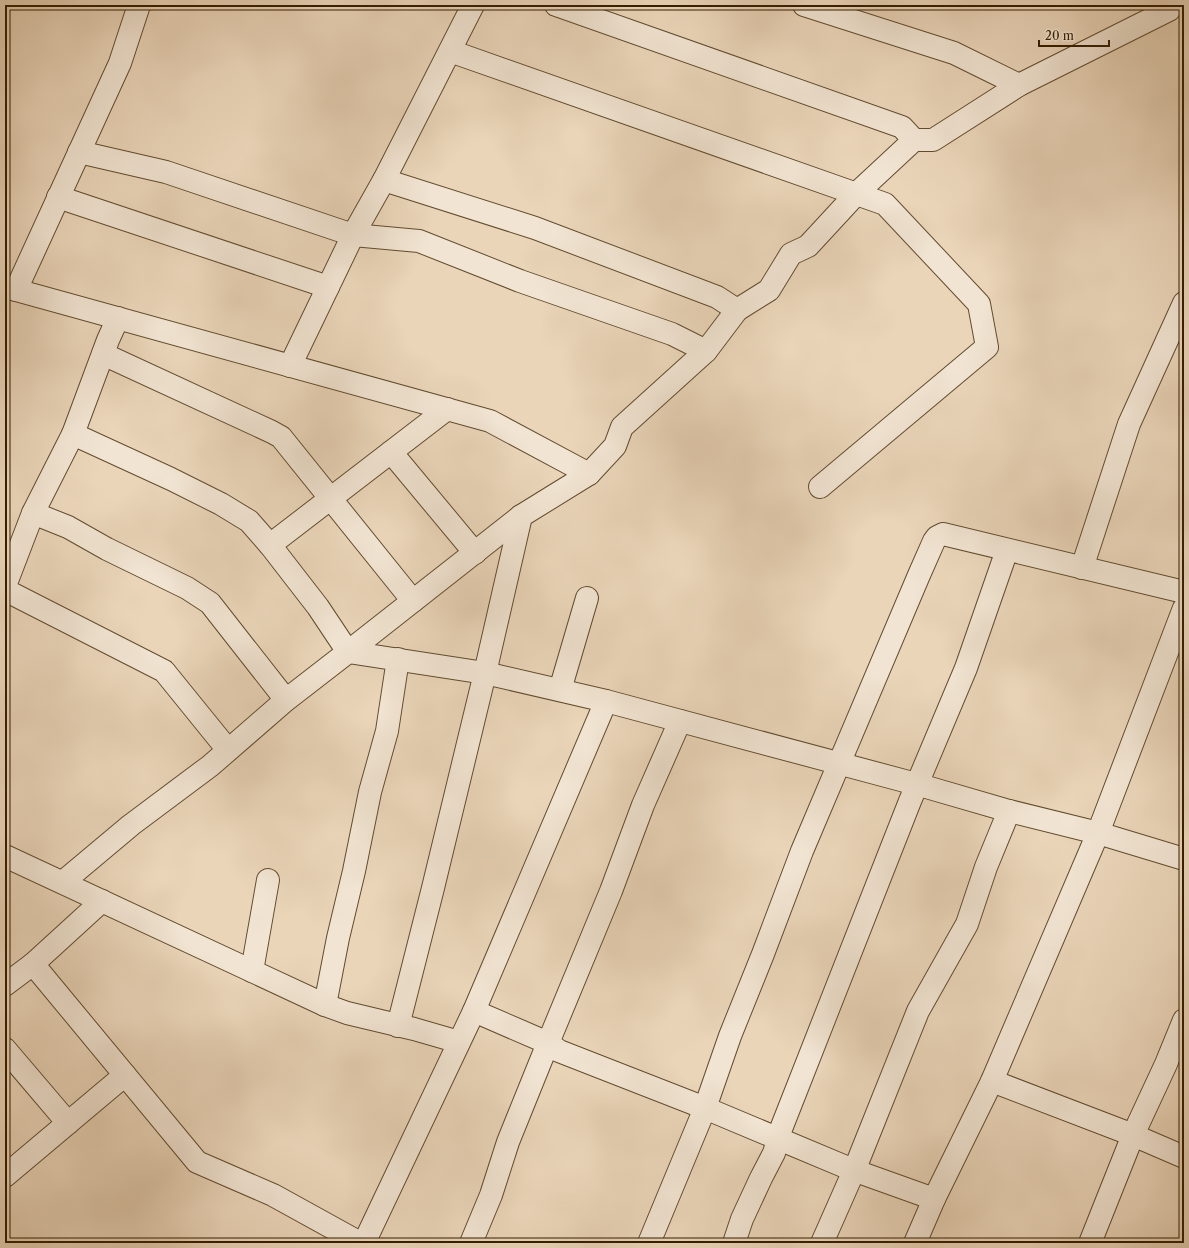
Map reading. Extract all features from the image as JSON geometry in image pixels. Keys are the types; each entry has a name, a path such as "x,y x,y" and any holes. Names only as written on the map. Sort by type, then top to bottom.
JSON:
{"street":[{"path":"139,5 120,63 58,197 10,289 490,421 589,474"},
{"path":"290,366 353,235 384,180 473,5"},
{"path":"556,5 902,127 914,140"},
{"path":"804,5 954,53 1019,85"},
{"path":"63,882 130,825 210,766 286,700 521,516 589,474 614,446 622,428 706,351 737,310 769,290 791,254 808,246 857,194 914,140 933,140 1019,85 1165,7"},
{"path":"450,51 885,204 979,304 987,347 820,487"},
{"path":"79,152 166,172 353,235 420,241 520,281 672,334 706,351"},
{"path":"384,180 535,228 717,297 737,310"},
{"path":"58,197 328,287"},
{"path":"1082,568 1129,424 1184,303"},
{"path":"5,586 34,513 73,434 118,318"},
{"path":"103,354 265,428 281,437 331,498 412,602"},
{"path":"270,545 446,409"},
{"path":"73,434 172,479 221,504 249,521 270,545 318,607 348,652 485,672 606,701 916,784 1009,811 1098,833 1184,859"},
{"path":"391,452 475,553"},
{"path":"34,513 68,527 107,549 187,588 210,603 286,700"},
{"path":"398,1026 433,888 521,516"},
{"path":"649,1243 705,1108 730,1036 802,851 919,575 937,537 943,534 1184,592"},
{"path":"734,1243 742,1219 774,1153 777,1139 916,784 966,668 1007,550"},
{"path":"5,590 164,671 228,750"},
{"path":"560,690 587,598"},
{"path":"915,1243 934,1199 992,1081 1098,833 1184,608"},
{"path":"325,1005 370,792 387,731 398,659"},
{"path":"364,1243 474,1011 606,701"},
{"path":"471,1243 491,1195 508,1142 611,891 643,805 680,721"},
{"path":"822,1243 918,1011 967,924 986,867 1009,811"},
{"path":"5,856 325,1005 347,1013 459,1042"},
{"path":"252,971 268,880"},
{"path":"5,985 33,964 102,900"},
{"path":"33,964 197,1162 273,1195 360,1243"},
{"path":"474,1011 548,1043 559,1051 705,1108 853,1170 934,1199"},
{"path":"1090,1243 1133,1135 1166,1064 1184,1020"},
{"path":"5,1049 68,1123"},
{"path":"7,1171 68,1123 125,1075"},
{"path":"992,1081 1133,1135 1184,1157"}]}
